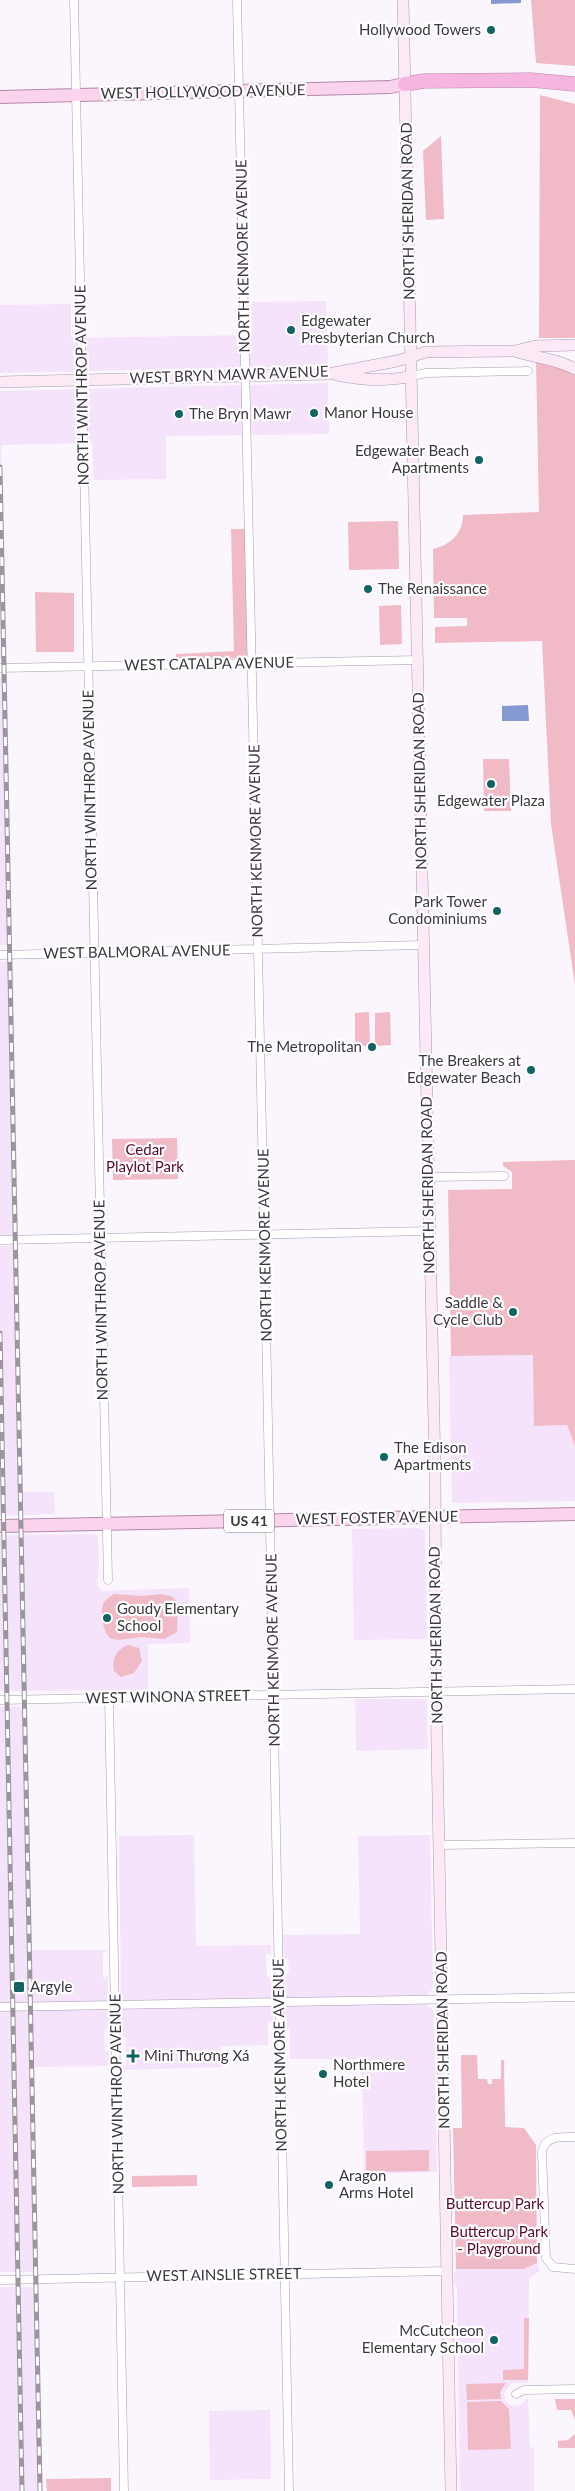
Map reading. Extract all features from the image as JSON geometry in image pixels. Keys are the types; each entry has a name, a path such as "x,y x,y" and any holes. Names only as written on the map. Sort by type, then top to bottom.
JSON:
{"highway":[{"path":"405,84 424,81 531,80 575,84"}],"main road":[{"name":"NORTH SHERIDAN ROAD","path":"403,0 436,1516 436,1691 451,2491"},
{"name":"WEST HOLLYWOOD AVENUE","path":"0,97 390,87 405,84"},
{"name":"WEST BRYN MAWR AVENUE","path":"0,382 328,374 426,352 515,351 535,346 575,345"},
{"path":"515,351 530,356 553,359 575,369"},
{"path":"328,374 361,380 397,379 412,376"},
{"name":"WEST FOSTER AVENUE","path":"0,1526 575,1514"}],"street":[{"name":"NORTH WINTHROP AVENUE","path":"74,0 108,1580"},
{"name":"NORTH KENMORE AVENUE","path":"237,0 265,1235 278,2003 289,2491"},
{"path":"412,376 426,373 528,371"},
{"name":"WEST CATALPA AVENUE","path":"0,668 418,660"},
{"name":"WEST BALMORAL AVENUE","path":"0,955 423,945"},
{"path":"428,1177 504,1176"},
{"path":"0,1240 429,1231"},
{"name":"WEST WINONA STREET","path":"0,1700 575,1688"},
{"name":"NORTH WINTHROP AVENUE","path":"109,1698 124,2491"},
{"path":"440,1845 575,1843"},
{"path":"0,2007 575,1997"},
{"path":"575,2137 557,2137 546,2141 542,2152 545,2251 548,2262 560,2269 575,2269"},
{"name":"WEST AINSLIE STREET","path":"0,2280 447,2271"},
{"path":"516,2394 524,2390 575,2389"}],"shaded area":[{"path":"326,301 328,366 0,373 0,305 71,304 71,338 252,335 252,302"},
{"path":"328,383 329,434 166,436 166,479 94,480 92,443 1,445 7,659 0,659 0,391"},
{"path":"0,677 7,677 12,945 0,945"},
{"path":"0,962 13,962 18,1235 0,1235"},
{"path":"18,1245 23,1492 54,1492 55,1514 0,1516 0,1246"},
{"path":"533,1355 535,1426 567,1425 575,1446 575,1501 452,1503 449,1356"},
{"path":"418,1528 425,1530 427,1639 354,1640 352,1529"},
{"name":"Goudy Elementary School","path":"94,1534 98,1537 99,1568 97,1585 101,1591 189,1588 190,1643 148,1644 148,1690 0,1691 0,1535"},
{"path":"355,1699 425,1699 427,1703 428,1749 356,1751"},
{"path":"27,1706 32,1950 108,1950 103,1953 103,1978 108,1976 108,1991 121,1991 119,1836 194,1835 196,1946 271,1945 271,1955 266,1952 267,1976 271,1980 272,1988 284,1988 284,1976 289,1972 288,1958 284,1959 283,1935 360,1934 358,1836 430,1835 433,1985 432,1990 428,1993 428,2006 434,2011 437,2172 364,2174 362,2059 290,2059 290,2029 286,2031 285,2016 273,2016 272,2022 268,2022 268,2045 221,2046 221,2067 123,2070 122,2064 126,2066 126,2038 122,2035 122,2019 109,2019 109,2028 104,2032 105,2052 109,2049 109,2066 34,2067 38,2272 0,2272 0,1707"},
{"path":"537,2263 540,2271 529,2278 528,2383 512,2383 504,2393 505,2401 513,2406 521,2405 528,2398 530,2447 534,2448 534,2491 460,2491 457,2287 454,2283 456,2269 524,2269"},
{"path":"0,2287 38,2287 43,2491 0,2491"},
{"path":"270,2410 271,2479 210,2480 209,2411"}],"green space":[{"path":"531,0 575,0 575,66 536,63"},
{"path":"540,95 575,104 575,338 539,338"},
{"path":"441,136 444,219 426,220 423,151"},
{"path":"536,360 563,367 575,375 575,985 551,824 542,641 435,643 435,627 467,626 467,618 434,618 433,549 445,545 454,538 461,528 463,515 539,512"},
{"path":"398,521 399,569 349,570 348,522"},
{"path":"231,529 246,529 249,658 176,659 176,654 234,651"},
{"path":"35,592 74,593 74,652 36,652"},
{"path":"401,605 402,644 380,645 379,606"},
{"path":"483,759 509,759 511,811 484,811"},
{"path":"369,1012 370,1046 355,1046 355,1013"},
{"path":"390,1012 391,1045 375,1046 375,1013"},
{"name":"Cedar Playlot Park","path":"177,1138 178,1179 113,1180 112,1139"},
{"name":"Saddle & Cycle Club","path":"575,1160 575,1446 567,1425 534,1426 533,1355 451,1356 448,1190 512,1189 512,1172 503,1166 503,1162"},
{"path":"114,1594 142,1596 162,1594 173,1597 178,1604 177,1632 164,1639 140,1637 120,1640 111,1639 104,1628 102,1609 107,1599"},
{"path":"128,1645 139,1648 142,1661 134,1673 121,1677 114,1671 113,1662 121,1649"},
{"name":"Buttercup Park","path":"461,2055 477,2055 478,2079 487,2079 488,2084 492,2084 492,2079 501,2079 501,2060 504,2060 505,2127 524,2128 536,2145 537,2263 524,2269 456,2269 453,2128 462,2128"},
{"path":"429,2150 429,2171 366,2172 366,2151"},
{"path":"197,2175 197,2186 132,2187 132,2176"},
{"path":"524,2318 529,2318 528,2380 503,2380 503,2370 524,2369"},
{"path":"506,2383 500,2392 501,2399 467,2400 466,2384"},
{"path":"555,2399 575,2399 575,2420 571,2410 557,2410"},
{"path":"501,2401 509,2409 511,2449 468,2450 467,2402"},
{"path":"575,2434 575,2448 558,2448 558,2441 568,2440"},
{"path":"111,2478 111,2491 47,2491 46,2479"}],"water":[{"path":"491,0 521,0 521,3 491,4"},
{"path":"528,705 529,721 502,721 502,706"}],"railway":[{"path":"0,467 40,2491"},
{"path":"0,1333 22,2491"}],"place":[{"name":"Hollywood Towers","path":"491,30"},
{"name":"Edgewater Presbyterian Church","path":"291,330"},
{"name":"Manor House","path":"314,413"},
{"name":"The Bryn Mawr","path":"179,414"},
{"name":"Edgewater Beach Apartments","path":"479,460"},
{"name":"The Renaissance","path":"368,589"},
{"name":"Edgewater Plaza","path":"491,784"},
{"name":"Park Tower Condominiums","path":"497,911"},
{"name":"The Metropolitan","path":"372,1047"},
{"name":"The Breakers at Edgewater Beach","path":"531,1070"},
{"name":"Saddle & Cycle Club","path":"513,1312"},
{"name":"The Edison Apartments","path":"384,1457"},
{"name":"Goudy Elementary School","path":"107,1618"},
{"name":"Argyle","path":"19,1987"},
{"name":"Mini Thương Xá","path":"133,2056"},
{"name":"Northmere Hotel","path":"323,2074"},
{"name":"Aragon Arms Hotel","path":"329,2185"},
{"name":"McCutcheon Elementary School","path":"494,2340"}],"park label":[{"name":"Buttercup Park - Playground","path":"499,2240"}]}
